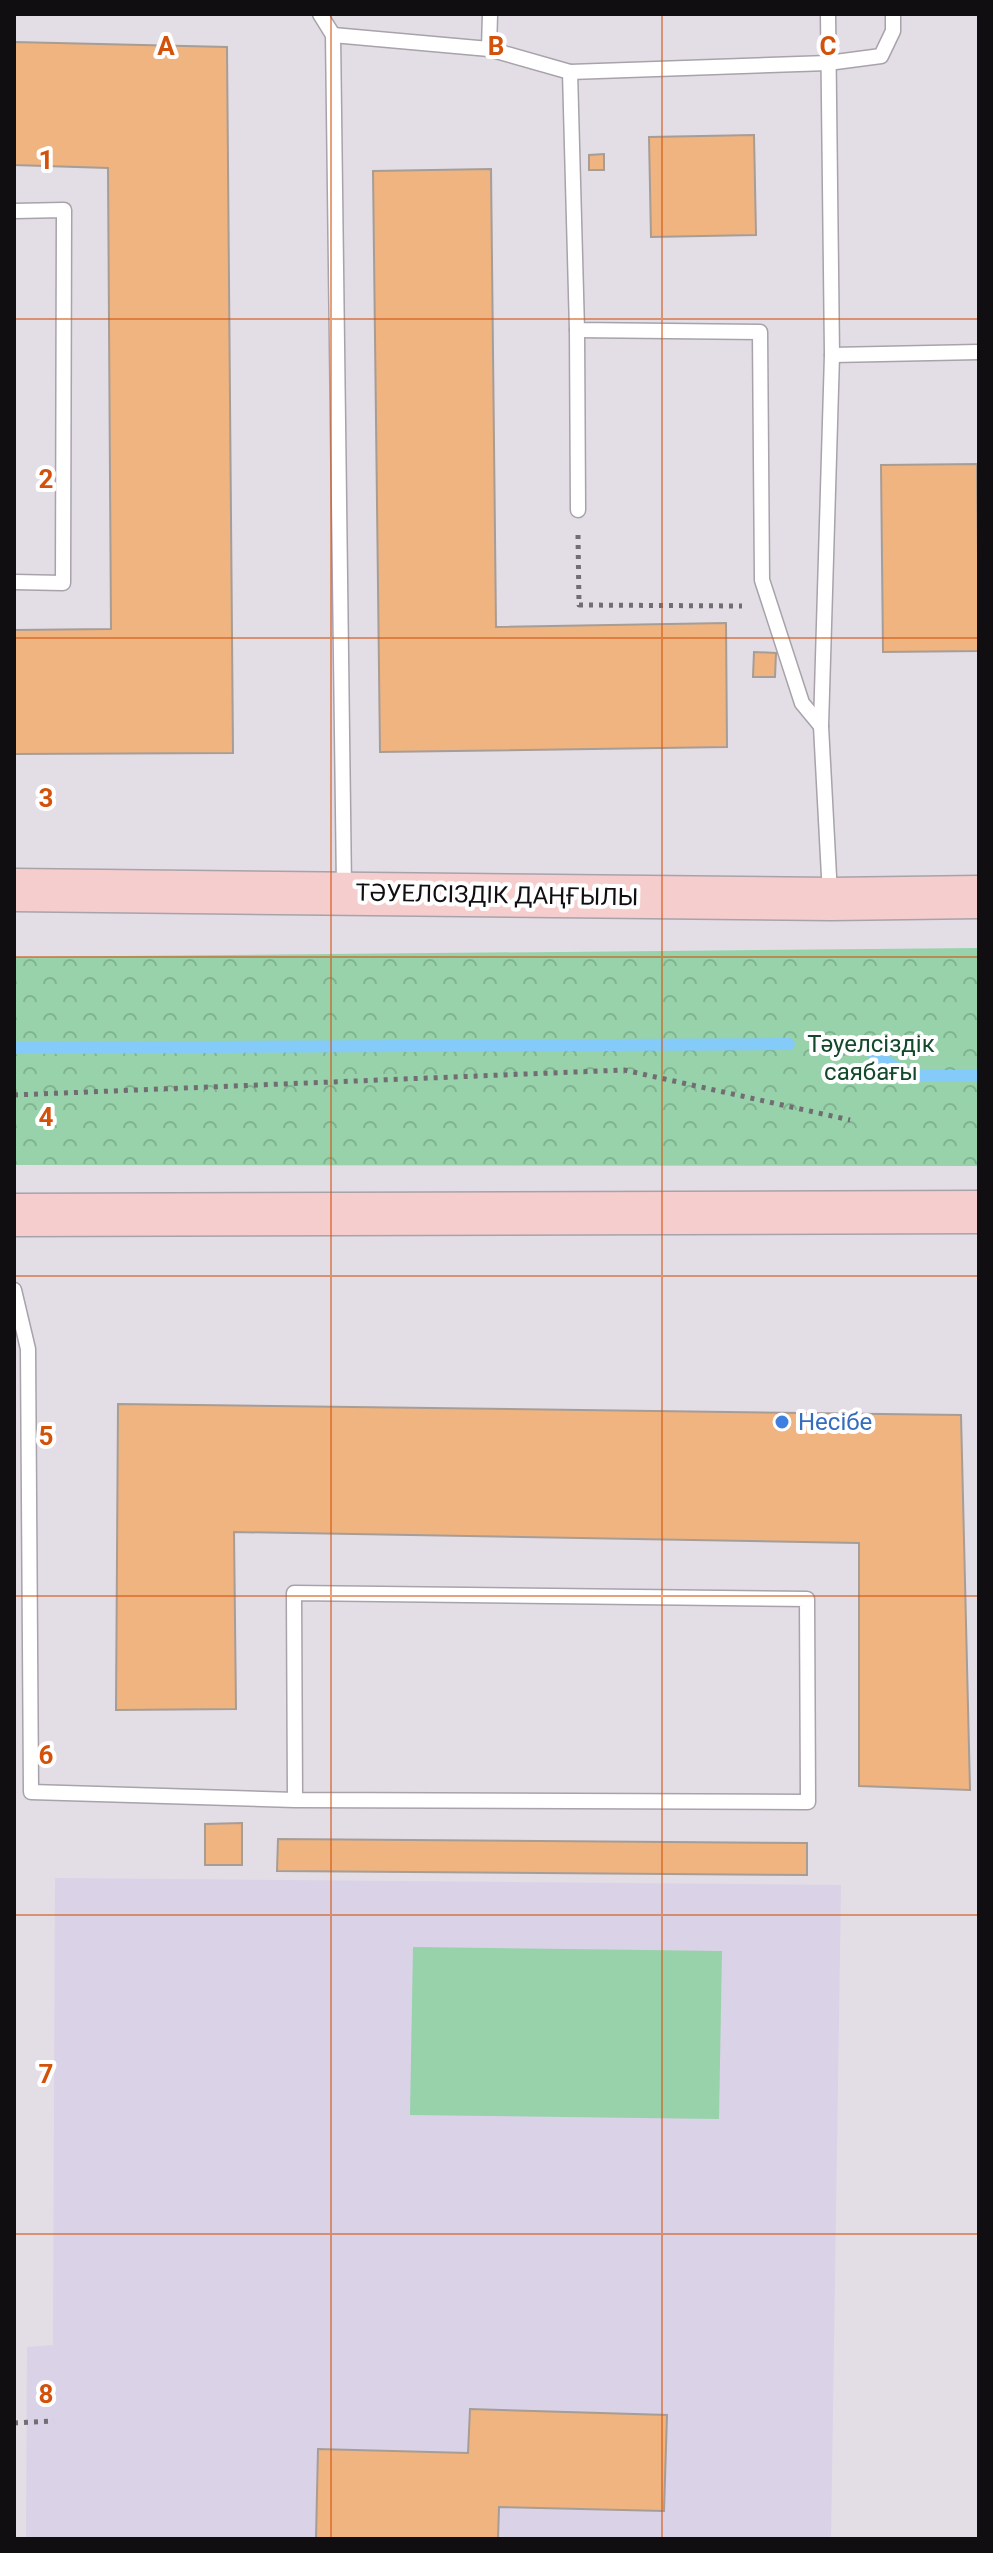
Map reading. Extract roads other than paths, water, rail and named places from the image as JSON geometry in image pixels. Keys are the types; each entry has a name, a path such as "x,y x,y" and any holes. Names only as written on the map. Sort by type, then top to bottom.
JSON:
{"street":[{"name":"ТӘУЕЛСІЗДІК ДАҢҒЫЛЫ","path":"14,890 831,899 979,897"},
{"path":"14,1215 979,1212"}],"lane":[{"path":"320,14 333,35 344,893"},
{"path":"489,49 490,14"},
{"path":"828,14 832,355 821,726 831,899"},
{"path":"333,35 489,49 570,72 828,63 881,56 893,31 893,14"},
{"path":"570,72 578,510"},
{"path":"14,211 64,210 63,583 14,582"},
{"path":"577,330 760,332 762,580 802,703 821,726"},
{"path":"832,355 979,352"},
{"path":"14,1290 21,1349 31,1792 295,1800 808,1802 807,1599 294,1593 295,1800"}],"waterway":[{"path":"14,1048 789,1044"},
{"path":"838,1047 864,1047 909,1076 979,1076"}],"place":[{"name":"Несiбе","path":"782,1422"}],"park label":[{"name":"Тәуелсіздік саябағы","path":"871,1058"}]}
